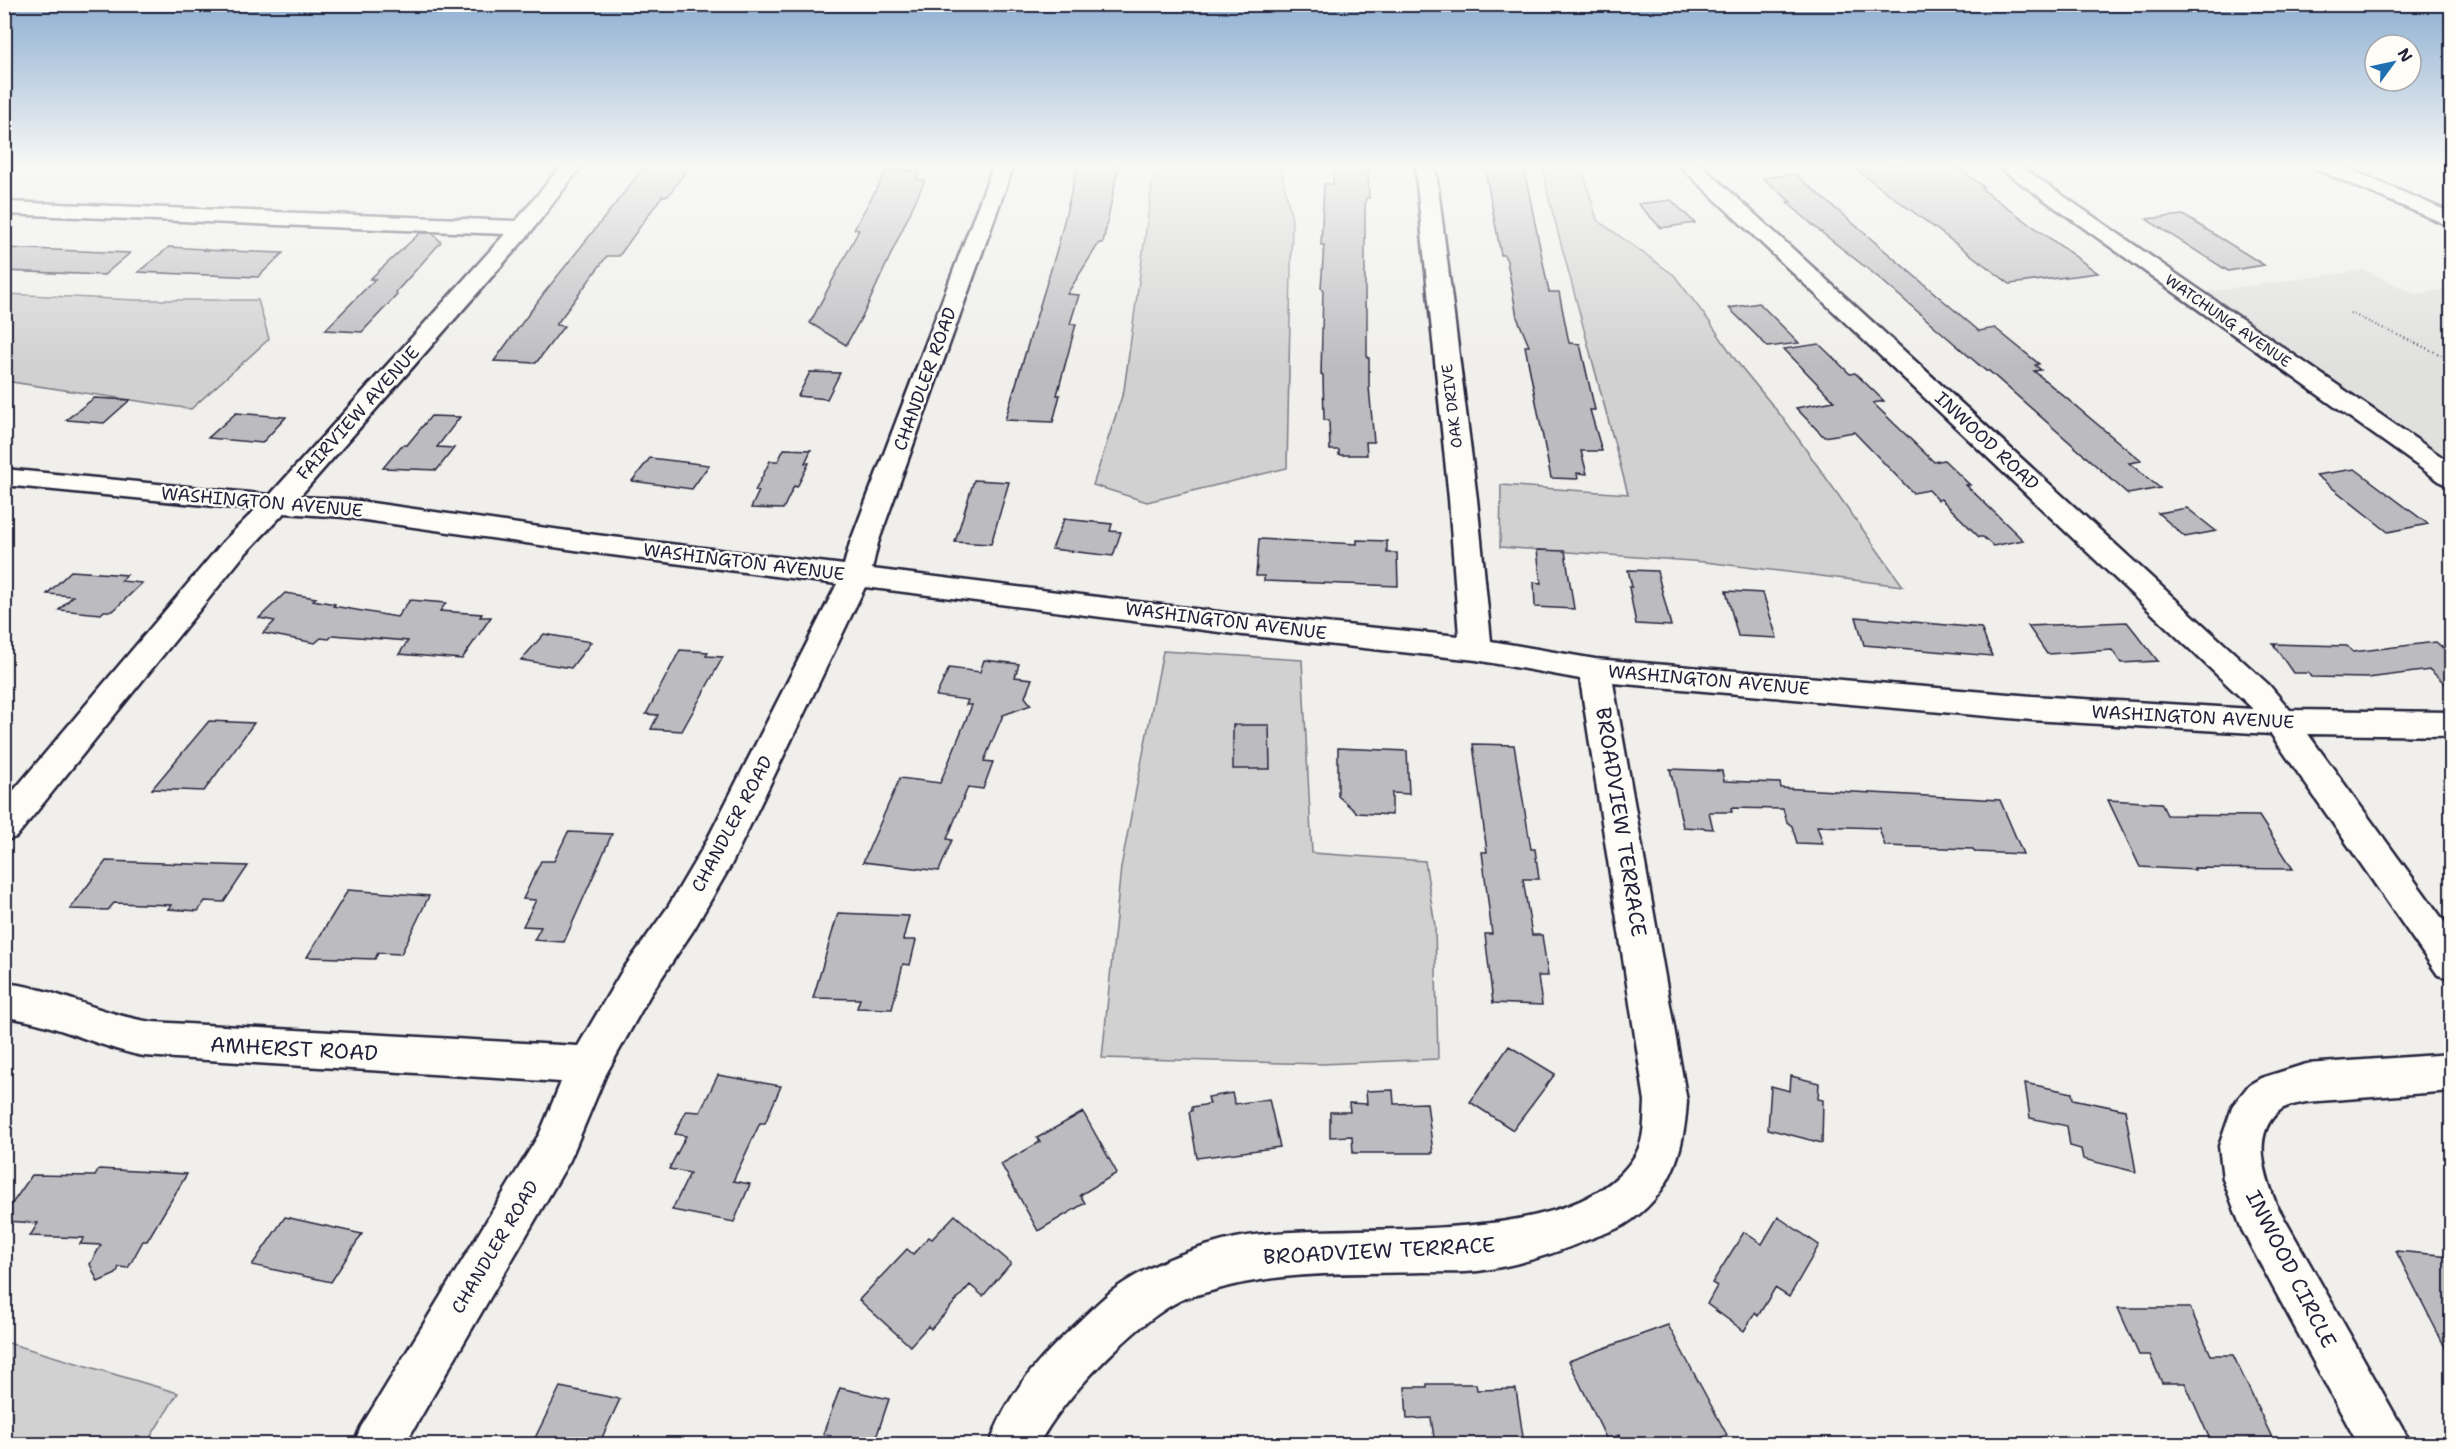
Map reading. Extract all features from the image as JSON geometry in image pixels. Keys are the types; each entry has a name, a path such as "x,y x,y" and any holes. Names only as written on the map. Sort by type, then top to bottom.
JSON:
{"street":[{"name":"FAIRVIEW AVENUE","path":"4,827 233,549 277,504 519,232"},
{"name":"CHANDLER ROAD","path":"378,1444 555,1146 589,1065 636,983 681,918 718,855 856,576 864,543 979,232"},
{"name":"OAK DRIVE","path":"1432,232 1463,499 1476,649"},
{"name":"INWOOD ROAD","path":"1761,232 2249,685 2281,722"},
{"name":"WATCHUNG AVENUE","path":"2101,232 2451,477"},
{"name":"WASHINGTON AVENUE","path":"4,477 277,504 344,508 596,544 1243,625 1476,649 1595,670 2032,708 2281,722 2451,724"},
{"name":"BROADVIEW TERRACE","path":"1014,1444 1031,1409 1066,1366 1128,1308 1170,1281 1236,1260 1293,1253 1477,1249 1541,1237 1608,1210 1635,1190 1654,1164 1665,1133 1666,1101 1595,670"},
{"path":"2281,722 2451,963"},
{"name":"AMHERST ROAD","path":"4,1000 30,1001 129,1035 193,1043 589,1065"},
{"name":"INWOOD CIRCLE","path":"2385,1444 2258,1215 2245,1179 2240,1146 2248,1119 2264,1098 2276,1091 2306,1083 2451,1072"}],"path":[{"path":"2350,313 2451,360"},
{"path":"2451,371 2443,376 2451,380"}],"shaded area":[{"path":"1146,232 1292,232 1287,468 1147,502 1093,485 1124,390"},
{"path":"1558,232 1613,232 1674,275 1737,362 1787,423 1903,586 1705,562 1500,547 1501,485 1628,494"},
{"path":"2365,270 2415,294 2451,288 2451,477 2190,294"},
{"path":"5,294 136,300 258,300 269,339 191,409 5,381"},
{"path":"1163,651 1302,660 1312,853 1425,861 1435,926 1438,1059 1322,1064 1102,1058 1121,867"},
{"path":"4,1342 178,1393 146,1444 5,1444"}],"building":[{"path":"593,232 636,232 619,256 607,256 556,325 564,326 536,363 494,361"},
{"path":"858,232 901,232 864,313 846,345 810,323"},
{"path":"1062,232 1105,232 1103,243 1099,243 1067,294 1079,295 1070,324 1076,324 1057,395 1060,395 1053,422 1005,420"},
{"path":"1322,232 1365,232 1367,358 1369,358 1374,442 1366,442 1367,455 1339,455 1339,450 1330,450 1329,420 1324,420 1323,375 1321,374 1323,289 1321,288 1324,245 1321,245"},
{"path":"1497,232 1537,232 1549,292 1559,292 1569,343 1580,344 1595,410 1590,410 1602,451 1581,451 1587,474 1577,473 1578,479 1551,478 1525,346 1529,346 1517,317 1507,261 1504,255 1501,255"},
{"path":"1821,232 1863,232 1979,331 1995,328 2039,364 2035,365 2041,370 2034,371 2141,461 2129,463 2160,488 2128,494 1989,371 1986,371 1879,278"},
{"path":"1940,232 2041,232 2098,273 2010,284"},
{"path":"2166,232 2210,232 2264,265 2228,271"},
{"path":"420,233 432,233 441,242 396,292 397,295 362,332 325,330 375,279 370,279"},
{"path":"169,247 283,253 258,277 138,272"},
{"path":"4,248 130,253 104,275 4,271"},
{"path":"1759,303 1799,343 1768,347 1729,308"},
{"path":"1819,344 1850,374 1855,373 1884,401 1873,403 1934,462 1944,460 1970,485 1966,485 2023,540 1993,546 1983,537 1979,537 1929,490 1913,493 1854,432 1824,437 1796,408 1834,401 1784,349"},
{"path":"810,372 840,373 827,399 798,396"},
{"path":"94,398 130,400 104,423 66,420"},
{"path":"236,413 286,417 262,443 208,438"},
{"path":"431,416 460,417 437,447 454,448 437,470 383,468 402,445 407,445"},
{"path":"784,449 811,450 805,463 809,463 797,487 794,486 783,509 751,508 759,491 755,491 770,461 778,461"},
{"path":"650,458 709,465 692,489 632,481"},
{"path":"2355,469 2428,524 2388,532 2316,475"},
{"path":"974,480 1009,482 991,544 955,542"},
{"path":"2187,508 2216,531 2185,537 2158,513"},
{"path":"1064,519 1112,524 1110,531 1121,532 1113,556 1052,549"},
{"path":"1259,539 1357,544 1357,540 1387,541 1387,553 1397,553 1398,586 1264,581 1264,576 1256,576"},
{"path":"1537,550 1565,551 1574,609 1535,607 1534,582 1541,583"},
{"path":"1628,570 1657,571 1671,626 1636,624"},
{"path":"71,571 127,575 121,581 142,583 113,611 104,611 101,614 59,610 73,596 47,594"},
{"path":"1726,591 1763,593 1777,638 1738,636"},
{"path":"285,593 316,598 313,600 335,604 333,606 397,617 410,600 446,603 440,611 482,614 480,617 491,617 462,659 399,654 408,641 333,635 329,639 321,638 315,643 263,633 275,621 259,618"},
{"path":"1856,617 1981,628 1992,656 1864,645"},
{"path":"2127,622 2158,661 2121,663 2112,650 2047,654 2028,626"},
{"path":"544,634 591,642 571,668 521,660"},
{"path":"2436,642 2451,655 2451,689 2430,670 2368,678 2311,677 2308,673 2293,673 2273,644 2347,646 2353,652"},
{"path":"680,650 708,652 706,656 723,657 682,731 651,729 658,715 646,714"},
{"path":"984,660 1019,664 1015,677 1032,679 1025,697 1031,705 1003,715 984,761 993,762 983,789 968,787 947,839 952,840 939,871 863,862 900,778 940,783 972,705 966,705 968,700 936,696 949,668 980,672"},
{"path":"209,721 254,723 204,791 152,789"},
{"path":"1233,725 1269,725 1270,769 1233,769"},
{"path":"1473,744 1514,745 1531,849 1535,849 1539,879 1523,879 1532,935 1542,935 1548,976 1538,976 1542,1005 1493,1003 1485,934 1492,934 1482,852 1487,852"},
{"path":"1338,748 1407,751 1409,794 1392,793 1392,815 1357,813 1338,796"},
{"path":"1670,769 1722,771 1724,781 1780,783 1781,788 2000,800 2023,854 1975,852 1973,849 1885,846 1879,828 1817,826 1823,844 1797,843 1792,826 1787,822 1783,809 1731,808 1732,812 1709,812 1713,829 1683,827"},
{"path":"2108,800 2161,803 2167,815 2259,816 2293,869 2194,868 2195,870 2140,867"},
{"path":"568,832 612,834 564,942 534,940 541,927 523,926 536,900 523,899 541,861 554,861"},
{"path":"106,861 248,866 224,902 205,901 198,911 168,909 171,905 114,903 108,910 70,909"},
{"path":"348,890 429,896 401,954 378,953 375,959 307,957"},
{"path":"838,913 909,916 903,940 916,940 910,965 903,964 892,1009 857,1008 860,999 813,998"},
{"path":"1509,1046 1555,1074 1513,1130 1470,1102"},
{"path":"718,1075 781,1086 765,1123 760,1123 733,1181 750,1184 734,1222 672,1210 690,1173 669,1169 686,1136 675,1134 686,1111 700,1112"},
{"path":"1791,1076 1819,1083 1818,1099 1823,1100 1822,1143 1768,1129 1771,1086 1790,1091"},
{"path":"2025,1083 2072,1093 2073,1099 2125,1110 2136,1172 2083,1159 2081,1149 2070,1146 2067,1126 2030,1118"},
{"path":"1393,1090 1394,1104 1427,1103 1433,1153 1353,1153 1352,1136 1330,1137 1330,1112 1350,1112 1349,1103 1367,1104 1366,1091"},
{"path":"1232,1093 1235,1104 1269,1099 1280,1147 1197,1158 1189,1112 1192,1111 1192,1107 1210,1104 1208,1097"},
{"path":"1083,1112 1117,1173 1080,1195 1085,1203 1038,1231 1001,1164 1040,1142 1037,1138"},
{"path":"99,1169 187,1174 128,1268 119,1267 116,1274 98,1282 90,1264 101,1245 80,1244 84,1238 30,1236 38,1223 4,1221 4,1215 32,1175 95,1176"},
{"path":"955,1215 1011,1263 983,1296 970,1285 931,1329 928,1326 910,1346 859,1300 907,1249 913,1254 929,1237 932,1239"},
{"path":"285,1217 362,1234 331,1282 252,1265"},
{"path":"1778,1217 1819,1245 1789,1297 1775,1288 1758,1316 1755,1313 1744,1331 1707,1304 1717,1286 1712,1283 1744,1232 1762,1244"},
{"path":"2396,1251 2451,1256 2451,1359"},
{"path":"2118,1308 2190,1308 2211,1355 2233,1355 2275,1444 2212,1444 2185,1383 2162,1383 2150,1355 2139,1355"},
{"path":"1668,1325 1727,1435 1702,1444 1623,1444 1619,1435 1607,1440 1569,1361"},
{"path":"1427,1384 1476,1384 1477,1390 1516,1389 1524,1444 1435,1444 1431,1418 1407,1419 1405,1387 1427,1387"},
{"path":"560,1387 620,1399 599,1444 532,1444"},
{"path":"840,1388 889,1399 874,1444 828,1444 831,1436 823,1434"}]}
